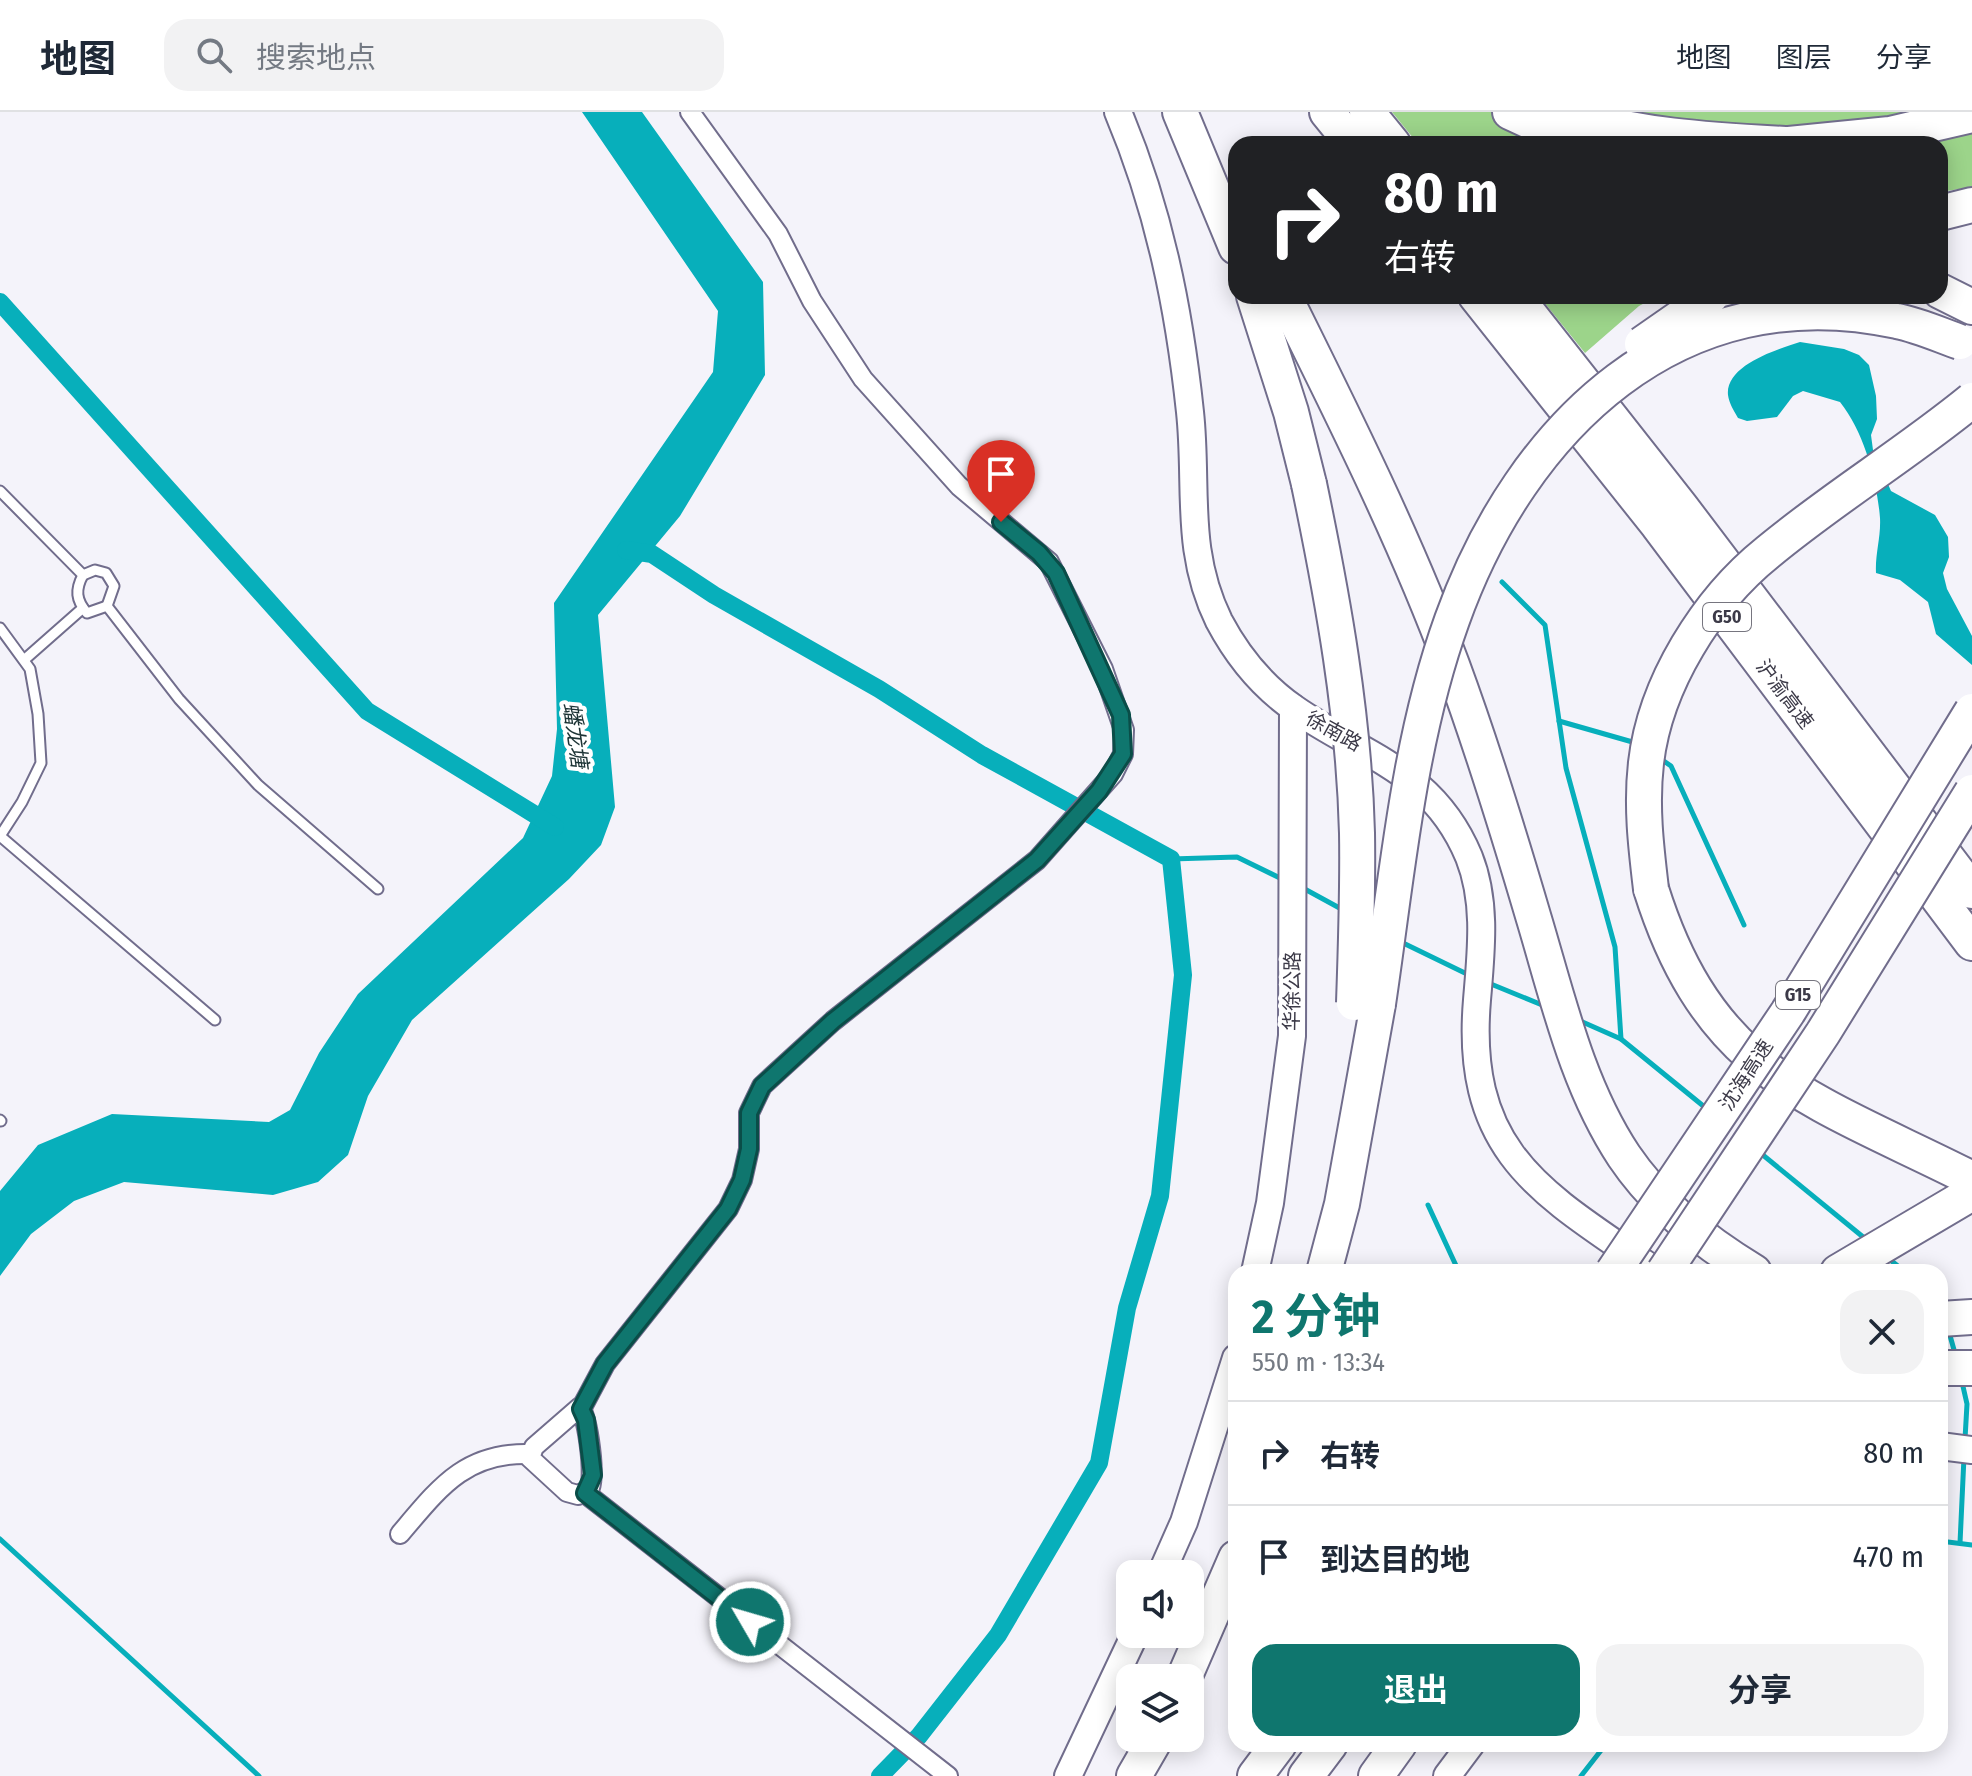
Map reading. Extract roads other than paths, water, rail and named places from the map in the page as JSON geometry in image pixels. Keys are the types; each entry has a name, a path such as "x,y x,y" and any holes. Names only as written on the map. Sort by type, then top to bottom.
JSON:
{"highway":[{"path":"1180,112 1228,228"},
{"path":"1191,112 1228,185"},
{"path":"1327,112 1346,136"},
{"path":"1367,112 1386,136"},
{"path":"1510,112 1561,136"},
{"path":"1562,112 1627,130 1666,136"},
{"path":"1869,136 1972,115"},
{"path":"1948,211 1972,205"},
{"path":"1948,295 1972,307"},
{"path":"1257,304 1291,412 1309,484 1341,659 1351,744 1366,1004"},
{"path":"1288,304 1386,507 1451,664 1507,824 1582,1073 1625,1157 1655,1193 1686,1226 1742,1264"},
{"name":"沪渝高速","path":"1482,304 1658,525 1972,943"},
{"name":"沪渝高速","path":"1521,304 1691,519 1972,891"},
{"path":"1324,1264 1342,1204 1366,1004 1433,684 1452,621 1485,542 1541,452 1582,399 1617,364 1700,304"},
{"path":"1541,452 1586,404 1624,373 1690,338 1756,317 1826,312 1883,319 1966,345"},
{"path":"1972,400 1894,462 1765,554 1725,595 1692,639 1663,698 1646,760 1643,826 1651,889 1681,969 1732,1040 1765,1069 1825,1109 1972,1179"},
{"name":"沈海高速","path":"1618,1264 1788,1012 1972,711"},
{"name":"沈海高速","path":"1669,1264 1823,1033 1972,792"},
{"path":"1852,1264 1972,1193"},
{"path":"1948,1318 1972,1317"},
{"path":"1948,1368 1972,1368"},
{"path":"1190,1664 1228,1576"},
{"path":"1134,1776 1148,1752"},
{"path":"1255,1776 1273,1752"},
{"path":"1306,1776 1324,1752"},
{"path":"1376,1776 1393,1752"}],"street":[{"path":"581,1409 605,1364 728,1209 744,1172 749,1149 749,1113 762,1086 803,1045 1037,860 1099,791 1123,754 1121,715 1056,573 1039,553 959,486 870,389 831,335 778,234 690,112"},
{"name":"徐南路","path":"1118,112 1137,157 1163,243 1181,331 1191,418 1191,503 1203,584 1220,623 1242,658 1270,689 1293,708 1394,765 1439,806 1470,859 1478,890 1481,952 1476,1012 1483,1097 1505,1149 1543,1192 1646,1264"},
{"name":"华徐公路","path":"1257,1264 1270,1203 1292,1036 1293,708"},
{"path":"1167,1560 1184,1522 1228,1383"},
{"path":"400,1534 435,1492 456,1474 496,1455 530,1454 571,1411 578,1407 581,1409"},
{"path":"581,1409 586,1420 593,1475 585,1493"},
{"path":"1948,1447 1972,1450"},
{"path":"530,1454 533,1464 567,1492 585,1493 944,1773"},
{"path":"1068,1776 1128,1648"},
{"path":"1447,1776 1465,1752"}],"lane":[{"path":"0,491 83,575"},
{"path":"95,570 106,573 114,586 107,606 87,613 83,608 76,587 83,575 95,570"},
{"path":"107,606 179,699 258,785 378,889"},
{"path":"24,660 83,608"},
{"path":"0,628 30,669 38,714 41,763 22,802 0,836 215,1020"}],"water":[{"name":"蟠龙塘","path":"582,112 642,112 763,282 765,375 680,516 598,615 615,807 601,845 569,879 412,1020 368,1096 348,1155 318,1182 273,1195 124,1182 74,1201 31,1234 0,1276 0,1191 38,1145 112,1114 269,1122 290,1110 319,1053 358,994 523,838 552,776 557,729 554,603 713,372 718,311"},
{"path":"1800,342 1844,349 1859,355 1869,365 1876,396 1877,419 1871,435 1873,450 1891,491 1935,515 1948,537 1949,557 1943,573 1947,589 1972,636 1972,665 1936,634 1928,602 1900,580 1876,573 1880,525 1876,488 1856,427 1840,402 1803,391 1793,396 1777,417 1747,421 1738,418 1733,410 1728,395 1729,384 1735,375 1755,360"}],"waterway":[{"path":"0,302 367,711 555,827"},
{"path":"626,550 652,554 714,595 879,689 982,755 1171,859 1183,975 1160,1196 1127,1308 1099,1463 998,1635 919,1736 880,1776"},
{"path":"1502,582 1545,625 1566,768 1615,947 1621,1039"},
{"path":"1559,721 1636,743"},
{"path":"1658,757 1671,766 1744,925"},
{"path":"1171,859 1237,857 1284,880"},
{"path":"1301,887 1345,911"},
{"path":"1399,941 1469,975"},
{"path":"1486,982 1547,1007"},
{"path":"1578,1020 1621,1039 1707,1109"},
{"path":"1758,1151 1868,1241"},
{"path":"1428,1205 1455,1264"},
{"path":"1888,1258 1895,1264"},
{"path":"1949,1332 1956,1357"},
{"path":"1962,1382 1967,1404 1965,1439"},
{"path":"1960,1543 1964,1457"},
{"path":"0,1539 259,1776"},
{"path":"1948,1542 1972,1545"},
{"path":"1581,1776 1600,1752"}]}
